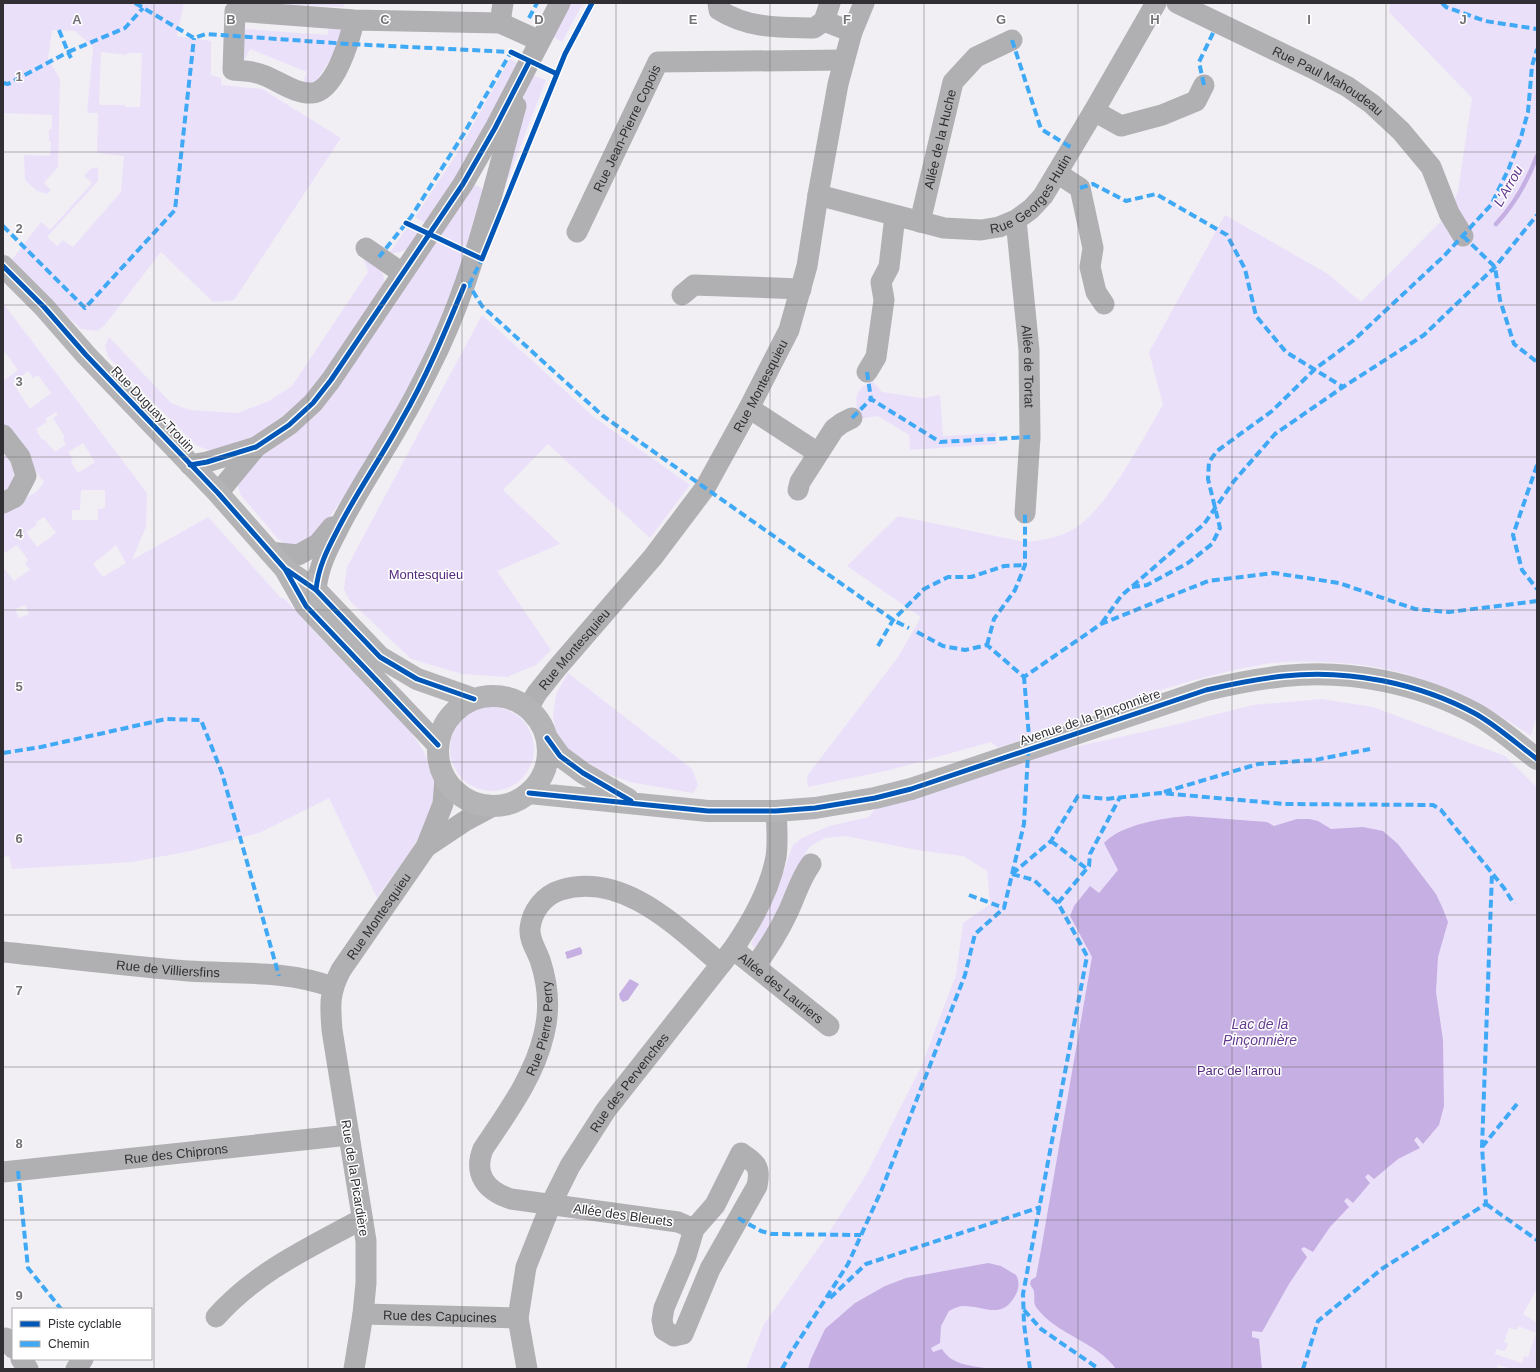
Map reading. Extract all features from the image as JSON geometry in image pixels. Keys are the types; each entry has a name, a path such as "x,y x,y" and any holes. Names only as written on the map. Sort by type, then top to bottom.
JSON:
{"main road":[{"name":"Rue Duguay-Trouin","path":"3,266 44,307 86,355 218,493 285,569 316,590 380,657 417,679 474,699"},
{"name":"Rue Duguay-Trouin","path":"285,569 306,606 438,745"},
{"name":"Avenue de la Pinçonnière","path":"529,793 708,811 776,811 815,808 875,798 911,789 1206,690 1246,681 1285,676 1325,674 1363,678 1403,686 1441,697 1476,714 1537,759"},
{"path":"493,696 512,698 528,708 540,721 547,738 548,758 542,777 529,793 506,805 493,806 479,804 467,799 456,791 445,778 439,761 438,745 445,725 457,709 474,699 493,696"},
{"name":"Avenue de la Pinçonnière","path":"547,738 560,756 583,773 635,803"}],"street":[{"path":"218,493 256,448 289,425 313,403 331,380 465,180 495,128 560,3"},
{"path":"718,3 720,10 730,16 753,25 814,28 827,12 852,32"},
{"name":"Rue Montesquieu","path":"528,708 537,693 557,668 653,557 705,488 750,408 789,330 807,266 838,84 852,32 864,3"},
{"name":"Rue Georges Hutin","path":"818,195 895,216 955,230 981,230 999,227 1016,220 1031,209 1043,196 1156,3"},
{"name":"Rue Paul Mahoudeau","path":"1177,3 1348,86 1372,104 1401,131 1431,168 1449,213 1463,236"},
{"path":"354,20 349,44 324,89 312,93 298,91 262,74 233,70 235,11 354,20 502,13 540,41"},
{"name":"Allée de la Huche","path":"920,222 953,82 976,57 1012,40"},
{"name":"Rue Jean-Pierre Copois","path":"577,232 658,62 844,60"},
{"path":"316,590 317,577 324,556 351,503 401,421 439,348 464,286 486,221 528,64"},
{"path":"1094,111 1121,126 1162,115 1196,101 1204,85"},
{"path":"465,180 475,172 483,172 489,179 493,192"},
{"path":"1057,173 1080,188 1093,248 1090,267 1096,292 1104,304"},
{"path":"867,372 876,357 884,300 881,282 889,267 895,216"},
{"name":"Allée de Tortat","path":"1016,220 1029,350 1030,437 1025,514"},
{"path":"366,248 402,273"},
{"path":"682,295 694,285 801,289"},
{"path":"750,408 818,453"},
{"path":"798,490 800,482 834,429 852,418"},
{"path":"3,435 20,457 26,476 15,497 3,503"},
{"path":"190,465 207,462 256,448"},
{"path":"269,552 298,555 318,544 351,503"},
{"name":"Rue Montesquieu","path":"332,987 341,970 426,847 443,804 445,778"},
{"name":"Rue Montesquieu","path":"426,847 464,821 493,806"},
{"name":"Rue des Pervenches","path":"527,1369 518,1318 526,1267 551,1204 570,1166 606,1110 750,925 763,895 776,858 776,811"},
{"path":"755,966 768,949 788,912 801,878 811,864"},
{"name":"Rue Pierre Perry","path":"551,1204 511,1199 500,1196 490,1189 483,1180 479,1165 479,1159 483,1149 523,1087 536,1059 544,1034 548,1006 546,983 540,960 532,941 530,929 538,908 545,898 554,892 566,888 579,887 612,890 636,899 727,956"},
{"name":"Rue de Villiersfins","path":"3,952 188,971 295,977 318,981 332,987"},
{"name":"Allée des Lauriers","path":"727,956 755,966 829,1026"},
{"name":"Rue de la Picardière","path":"332,987 330,1007 332,1030 366,1241 366,1283 363,1314 354,1369"},
{"name":"Rue des Chiprons","path":"3,1172 349,1135"},
{"path":"741,1154 755,1162 760,1173 757,1186 710,1269 683,1334 674,1336 664,1330 662,1320 664,1308 697,1226 715,1205 741,1154"},
{"name":"Allée des Bleuets","path":"551,1204 678,1222 697,1226 727,1238"},
{"path":"216,1316 232,1298 260,1275 362,1219"},
{"name":"Rue des Capucines","path":"363,1314 518,1318"},
{"path":"3,1340 6,1338 12,1347"},
{"path":"22,1360 28,1369"},
{"path":"76,1369 82,1360"}],"green space":[{"path":"3,3 184,3 177,36 211,41 211,75 221,78 221,85 262,89 341,138 234,300 213,302 161,252 104,326 97,331 81,329 10,262 41,222 50,230 92,183 84,176 90,169 98,167 98,181 47,237 57,246 63,240 73,247 121,192 124,156 97,153 98,113 87,113 93,47 75,31 52,30 48,59 60,79 58,167 44,183 51,190 47,194 37,191 25,180 24,155 50,156 51,142 49,141 49,129 52,129 52,115 3,113","holes":["101,52 127,55 127,53 142,53 140,107 125,107 125,105 99,105"]},
{"path":"238,3 344,3 344,7"},
{"path":"570,3 583,3 562,42 552,36"},
{"path":"1390,3 1537,3 1537,715 1531,736 1507,720 1458,693 1407,674 1352,664 1299,661 1283,662 1226,672 1193,680 1127,701 998,748 991,742 890,770 808,787 807,776 898,657 921,617 847,566 898,516 1025,542 1063,534 1075,528 1087,518 1100,505 1124,472 1163,405 1149,352 1225,215 1328,274 1361,302 1449,213 1458,191 1472,98 1389,12"},
{"path":"329,22 344,27 337,49 315,83 303,83 307,72 250,49 244,60 238,55 245,29 328,35"},
{"path":"510,59 519,64 467,162 425,223 415,217 456,155"},
{"path":"532,75 546,80 498,204 496,204 526,87"},
{"path":"472,184 482,188 481,208 475,232 431,344 365,468 319,532 300,546 288,545 278,539 240,494 237,483 272,445"},
{"path":"407,228 420,233 414,242 405,250 389,253"},
{"path":"364,259 373,263 379,268 383,275 385,284 356,331 324,377 306,398 286,416 264,432 239,444 222,450 208,450 196,445 108,357 105,346 109,337 171,403 190,410 237,413 267,402 292,386 368,272"},
{"path":"3,303 147,493 146,527 132,560 208,517 280,597 285,599 406,725 419,744 429,764 435,785 433,805 429,817 417,841 377,898 329,798 259,833 191,851 132,862 12,869 9,856 3,857 3,567 14,581 30,570 25,563 28,560 17,545 3,554 3,512 36,492 44,482 3,427 3,381 18,370 5,352 3,353","holes":["28,371 33,378 38,375 51,393 30,409 13,383","56,412 58,415 53,418 65,437 63,439 66,444 55,452 44,439 42,440 36,429 47,422 45,419","83,443 95,462 78,473 71,462 73,460 68,452","81,490 105,490 105,508 98,509 98,520 72,520 72,510 80,510","44,517 56,533 37,547 26,532 37,525 36,522","116,545 126,563 103,577 93,564","25,605 29,614 19,618 15,609"]},
{"name":"Montesquieu","path":"482,315 595,418 690,485 650,538 548,444 503,490 560,544 497,571 551,650 536,665 507,677 462,674 411,659 350,601 344,589 347,567"},
{"path":"872,381 882,392 922,398 940,395 943,436 996,433 997,444 910,450 909,435 878,416 853,420 857,408 857,395 864,386"},
{"path":"3,452 11,464 14,474 8,489 3,496"},
{"path":"568,673 692,769 698,785 693,793 630,782 605,773 571,752 557,736 553,717 556,694"},
{"name":"Parc de l'arrou","path":"1322,699 1373,707 1505,756 1537,787 1537,1289 1523,1314 1537,1323 1536,1369 1512,1369 1498,1365 1497,1369 746,1369 764,1324 822,1243 866,1175 921,1067 956,975 963,923 990,904 987,871 963,856 923,851 845,836 825,838 809,847 801,861 779,914 755,948 751,944 776,891 793,845 802,838 829,826 869,817 875,809 1065,749 1170,726 1253,705","holes":["1518,1326 1536,1333 1528,1357 1524,1356 1522,1363 1495,1354 1496,1349 1505,1351 1508,1343 1504,1342 1509,1328 1517,1330"]},
{"path":"492,707 500,708 515,714 527,726 533,741 533,757 527,772 515,784 500,790 492,791 484,790 469,784 457,772 451,757 450,749 451,741 457,726 469,714 484,708"}],"water":[{"name":"Lac de la Pinçonnière","path":"1188,816 1267,822 1274,826 1297,819 1309,819 1318,821 1331,829 1363,827 1383,831 1398,844 1436,894 1448,922 1438,957 1436,992 1443,1040 1444,1106 1439,1125 1423,1144 1417,1137 1414,1140 1420,1148 1398,1159 1374,1179 1368,1174 1365,1177 1370,1183 1353,1203 1347,1198 1344,1201 1349,1207 1330,1227 1313,1252 1304,1247 1301,1249 1307,1257 1289,1284 1262,1332 1252,1331 1252,1337 1259,1339 1262,1369 1116,1369 1108,1359 1098,1351 1065,1332 1044,1317 1035,1305 1034,1291 1030,1284 1031,1280 1036,1277 1092,957 1070,916 1074,906 1090,886 1099,893 1118,870 1104,843 1112,836 1143,823 1167,818"},
{"path":"580,947 582,954 567,959 565,952"},
{"path":"630,979 639,984 628,1000 623,1002 620,999 619,994"},
{"path":"988,1263 1001,1266 1016,1275 1018,1286 1015,1296 1004,1308 998,1310 960,1306 949,1311 941,1326 940,1343 931,1348 933,1352 942,1349 946,1355 957,1362 992,1369 808,1369 825,1329 855,1303 885,1286 906,1278"}],"waterway":[{"name":"L'Arrou","path":"1496,224 1509,209 1520,192 1537,156"}],"marked path":[{"path":"135,3 194,38 206,34 349,44 511,52 463,135 411,217 379,257"},
{"path":"529,18 537,3"},
{"path":"1442,3 1446,7 1485,21 1537,29"},
{"path":"59,30 68,52 125,28 143,8"},
{"path":"1204,85 1199,62 1214,31"},
{"path":"3,226 85,308 175,210 194,38"},
{"path":"1012,40 1041,129 1072,148"},
{"path":"1132,587 1147,585 1188,563 1212,544 1220,528 1208,479 1209,462 1217,451 1272,411 1315,369 1354,340 1444,256 1491,205 1509,168 1521,137 1528,112 1532,66 1537,49"},
{"path":"3,83 8,84 68,52 71,58"},
{"path":"1080,188 1093,184 1126,201 1156,194 1227,235 1245,269 1256,316 1286,352 1343,387"},
{"path":"1102,623 1121,596 1204,524 1234,481 1275,434 1343,387 1424,335 1495,267 1537,215"},
{"path":"1463,236 1495,267 1500,300 1514,344 1537,362"},
{"path":"469,285 482,259"},
{"path":"464,286 469,285 482,306 603,416 893,620 909,628"},
{"path":"867,372 871,399 940,442 1030,437"},
{"path":"852,418 871,399"},
{"path":"1537,465 1513,535 1522,570 1537,589"},
{"path":"987,645 994,619 1015,590 1025,565 1025,513"},
{"path":"878,646 893,620 924,589 948,577 971,577 1004,566 1025,565"},
{"path":"917,632 943,646 965,650 987,645 1024,677 1101,624 1208,581 1274,573 1339,583 1415,609 1449,612 1537,601"},
{"path":"969,895 1004,908 1024,824 1029,737 1024,677"},
{"path":"3,753 41,747 166,719 201,720 222,773 279,976"},
{"path":"1164,792 1258,764 1315,760 1370,749"},
{"path":"1012,874 1051,841 1078,796 1106,799 1160,793 1285,804 1433,805 1441,810 1504,888 1514,904"},
{"path":"1058,903 1089,866 1090,854 1120,797"},
{"path":"1051,841 1087,869"},
{"path":"1303,1369 1318,1321 1383,1268 1486,1204 1482,1147 1492,873"},
{"path":"1012,874 1034,880 1058,903 1087,956 1023,1294 1024,1324 1030,1369"},
{"path":"782,1369 848,1264 882,1189 965,975 975,934 1004,908"},
{"path":"1482,1147 1517,1104"},
{"path":"18,1171 28,1268 60,1308"},
{"path":"1486,1204 1537,1240"},
{"path":"830,1298 866,1264 1041,1207"},
{"path":"738,1218 761,1231 772,1234 861,1235"},
{"path":"1024,1310 1041,1329 1099,1369"}],"cycle path":[{"path":"406,223 482,259 565,54 592,3"},
{"path":"511,52 557,74"},
{"path":"190,465 207,462 256,447 289,425 313,403 331,380 463,184 495,128 528,64"},
{"path":"3,266 44,307 86,355 218,493 285,569 306,606 438,745"},
{"path":"316,590 321,567 330,545 344,517 419,388 464,286"},
{"path":"287,570 316,590 380,657 417,679 474,699"},
{"path":"529,793 708,811 776,811 815,808 875,798 911,789 1206,690 1264,679 1308,674 1358,677 1383,681 1431,694 1476,714 1537,759"},
{"path":"547,738 560,756 583,773 631,801"}]}
